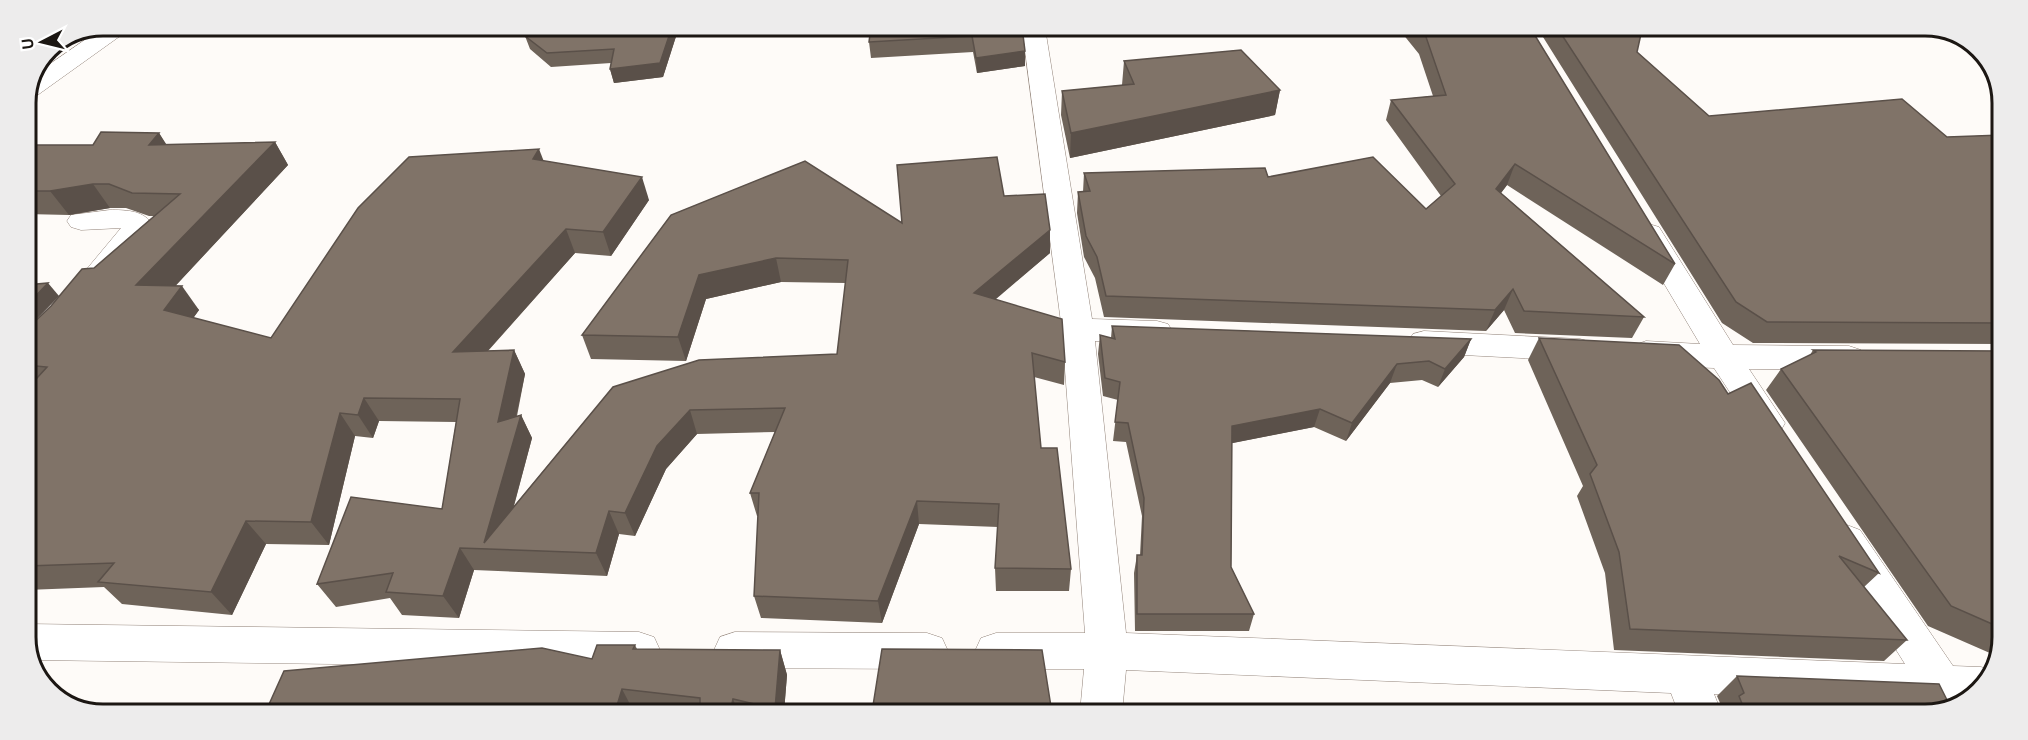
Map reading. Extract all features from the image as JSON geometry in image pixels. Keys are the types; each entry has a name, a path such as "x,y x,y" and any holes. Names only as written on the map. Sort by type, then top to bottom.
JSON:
{"street":[{"path":"39,82 105,36"},
{"path":"1034,36 1078,330 1107,651 1102,704"},
{"path":"1635,209 1724,357 1784,446"},
{"path":"81,221 127,220 137,224 135,230 82,293"},
{"path":"1078,330 1183,333"},
{"path":"1392,340 1724,357 1878,358"},
{"path":"1830,516 1960,692"},
{"path":"36,642 686,650 1107,651 1685,674 1960,692"},
{"path":"1685,674 1697,704"}],"building":[{"path":"525,36 669,36 660,63 610,69 614,49 547,53"},
{"path":"870,36 972,36 869,42"},
{"path":"972,36 1023,36 1025,51 976,58"},
{"path":"1426,36 1535,36 1675,264 1515,164 1496,189 1644,317 1524,311 1513,289 1495,310 1106,296 1097,257 1086,236 1078,192 1090,191 1084,173 1265,168 1268,177 1373,157 1426,209 1455,184 1391,100 1446,95"},
{"path":"1563,36 1641,36 1637,52 1709,116 1902,99 1947,137 1992,135 1992,323 1767,322 1736,302"},
{"path":"1241,50 1280,90 1071,133 1062,91 1134,84 1124,61"},
{"path":"101,132 159,133 149,145 275,142 136,285 182,286 164,310 271,338 358,208 409,157 539,149 533,159 642,177 603,232 566,229 453,352 514,350 498,422 521,415 484,543 613,387 699,360 837,354 848,260 776,258 699,275 678,337 582,335 671,215 805,161 902,223 897,165 997,157 1004,196 1045,194 1050,230 974,293 1062,319 1065,362 1032,353 1041,448 1057,448 1071,569 995,568 999,504 917,501 878,601 754,596 759,493 750,493 785,408 690,410 657,446 625,513 609,511 596,553 460,548 443,596 386,592 393,573 317,584 351,497 442,509 460,399 364,398 358,415 340,413 311,522 246,521 211,592 98,582 114,563 36,566 36,379 47,367 36,366 36,320 82,269 94,268 180,194 132,193 109,184 36,191 36,145 93,145"},
{"path":"48,283 36,296 36,284"},
{"path":"1112,326 1471,339 1445,369 1429,361 1397,364 1352,423 1320,409 1232,426 1231,567 1254,614 1137,614 1137,555 1142,555 1144,498 1128,423 1115,422 1120,382 1105,378 1100,335 1115,339"},
{"path":"1539,338 1679,345 1719,380 1728,394 1751,383 1879,573 1839,556 1907,640 1630,629 1619,552 1590,474 1597,465"},
{"path":"1813,350 1992,351 1992,624 1951,606 1781,369 1816,352"},
{"path":"597,645 635,645 633,649 780,650 775,704 754,704 733,699 732,704 700,704 700,698 622,689 617,704 269,704 284,671 542,648 592,659"},
{"path":"882,649 1042,650 1051,704 873,704"},
{"path":"1737,676 1939,684 1947,700 1925,704 1742,704 1739,696 1744,693"}]}
